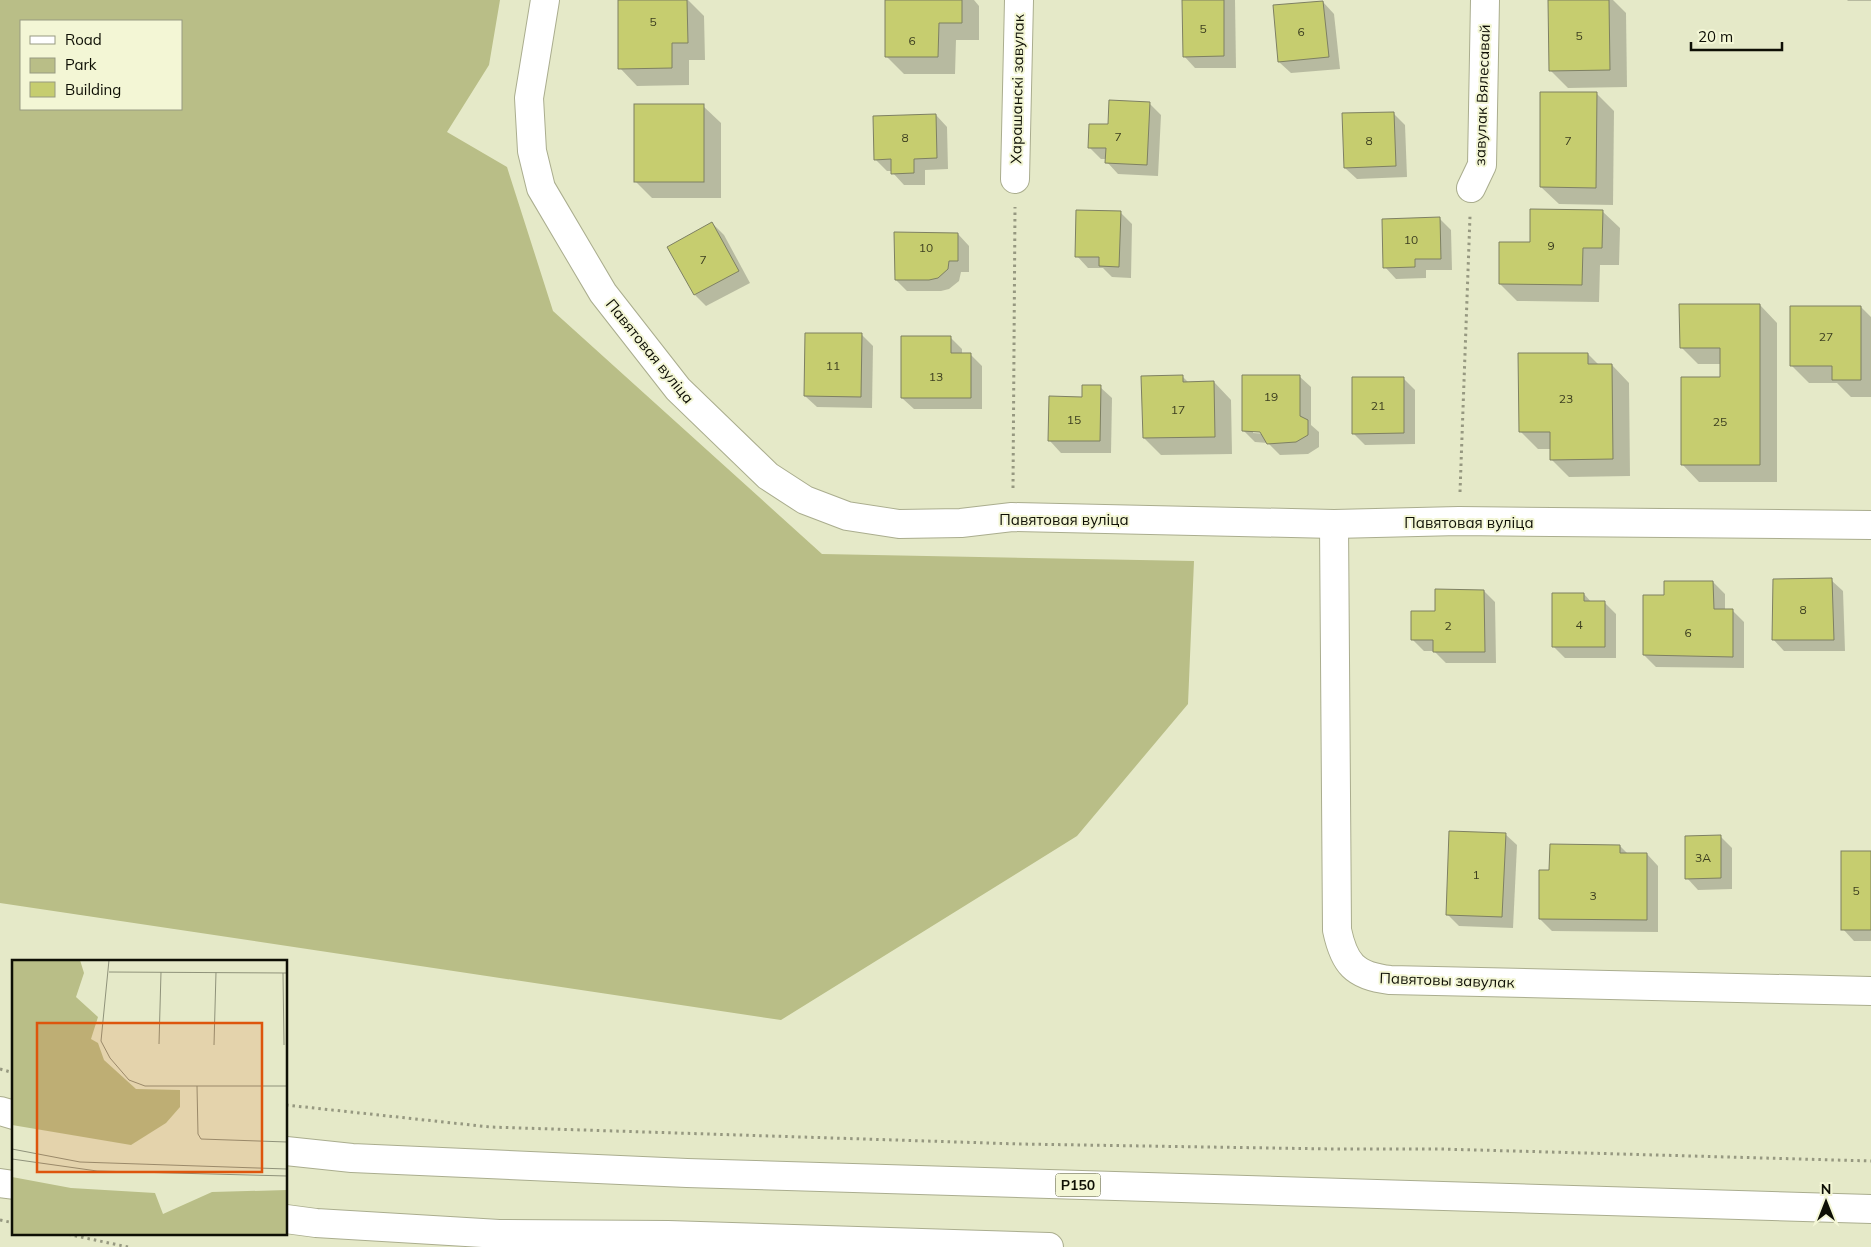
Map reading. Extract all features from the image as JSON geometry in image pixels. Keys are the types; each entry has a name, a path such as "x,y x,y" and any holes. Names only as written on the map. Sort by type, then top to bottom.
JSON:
{"street":[{"name":"Павятовая вуліца","path":"545,0 529,98 532,152 541,188 602,293 678,389 768,476 806,500 838,513 899,524 960,523 1012,516 1334,524 1459,521 1871,525"},
{"name":"Харашанскі завулак","path":"1015,178 1019,0"},
{"name":"завулак Вялесавай","path":"1472,188 1482,165 1485,0"},
{"name":"Павятовы завулак","path":"1334,524 1337,930 1342,951 1351,964 1362,974 1377,979 1390,980 1871,991"},
{"name":"Р150","path":"288,1151 352,1158 697,1174 1871,1210"},
{"path":"288,1219 316,1223 499,1234 668,1236 1049,1247"}],"path":[{"path":"1012,516 1015,178"},
{"path":"1459,521 1472,188"},
{"path":"288,1105 490,1127 1019,1144 1441,1149 1871,1161"},
{"path":"67,1234 128,1247"}],"green space":[{"path":"0,0 500,0 489,65 447,132 507,167 553,311 822,554 1194,561 1188,704 1077,836 781,1020 0,903"}],"building":[{"path":"618,0 687,0 688,43 672,43 672,68 618,69"},
{"path":"885,0 962,0 962,23 939,23 938,57 885,57"},
{"path":"1182,0 1224,0 1224,56 1183,57"},
{"path":"1548,0 1609,0 1610,70 1549,71"},
{"path":"1323,1 1329,57 1278,62 1273,5"},
{"path":"1540,92 1597,92 1596,188 1540,187"},
{"path":"1109,100 1150,102 1147,165 1105,163 1106,148 1088,148 1089,124 1108,124"},
{"path":"634,104 704,104 704,182 634,182"},
{"path":"1394,112 1396,166 1344,168 1342,113"},
{"path":"936,114 937,158 914,159 914,173 891,174 891,159 874,160 873,116"},
{"path":"1530,209 1603,210 1602,248 1583,248 1582,285 1499,284 1499,242 1530,242"},
{"path":"1076,210 1121,211 1119,267 1099,266 1099,257 1075,257"},
{"path":"1440,217 1441,259 1415,259 1415,267 1383,268 1382,219"},
{"path":"712,222 739,271 694,295 667,247"},
{"path":"894,232 958,233 958,261 949,261 948,269 938,278 929,280 895,280"},
{"path":"1679,304 1760,304 1760,465 1681,465 1681,377 1720,377 1720,348 1680,348"},
{"path":"1790,306 1861,306 1861,380 1832,380 1832,366 1790,366"},
{"path":"805,333 862,333 861,397 804,396"},
{"path":"901,336 951,336 951,353 971,353 971,398 901,398"},
{"path":"1518,353 1588,353 1588,364 1612,364 1613,459 1550,460 1550,432 1519,432"},
{"path":"1183,375 1183,382 1214,381 1215,437 1143,438 1141,376"},
{"path":"1242,375 1300,375 1300,416 1308,420 1308,435 1296,442 1267,444 1260,432 1242,431"},
{"path":"1352,377 1404,377 1404,433 1352,434"},
{"path":"1082,385 1101,385 1100,441 1048,441 1049,396 1082,397"},
{"path":"1832,578 1834,640 1772,640 1773,579"},
{"path":"1664,581 1713,581 1714,609 1733,609 1733,657 1643,655 1643,595 1664,595"},
{"path":"1435,589 1484,590 1485,652 1433,652 1433,640 1411,640 1411,611 1435,611"},
{"path":"1552,593 1584,593 1584,601 1605,601 1605,647 1552,647"},
{"path":"1449,831 1506,833 1502,917 1446,915"},
{"path":"1721,835 1721,878 1685,879 1685,836"},
{"path":"1550,844 1620,845 1620,853 1647,853 1647,920 1539,919 1539,870 1549,870"},
{"path":"1841,851 1871,851 1871,930 1841,930"}]}
